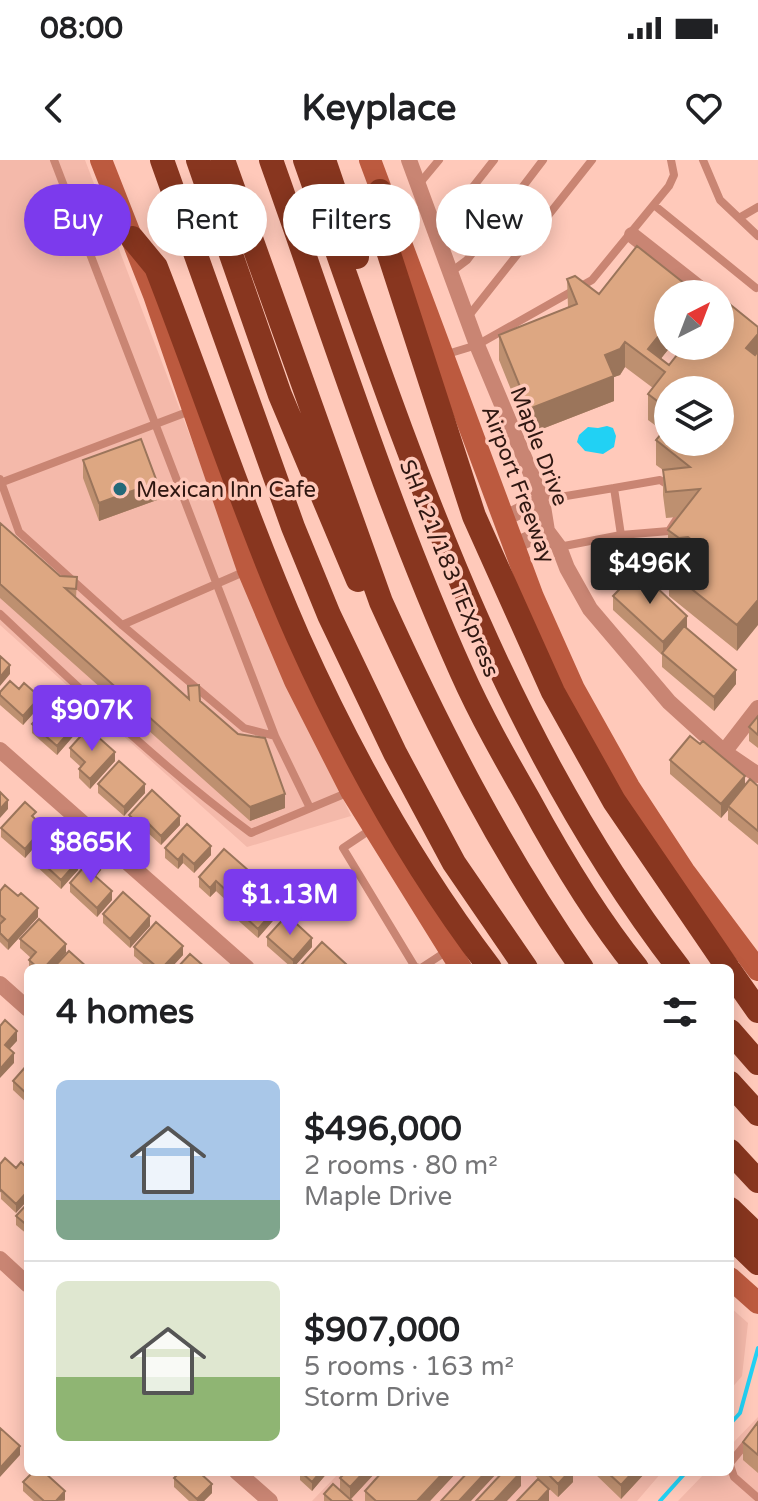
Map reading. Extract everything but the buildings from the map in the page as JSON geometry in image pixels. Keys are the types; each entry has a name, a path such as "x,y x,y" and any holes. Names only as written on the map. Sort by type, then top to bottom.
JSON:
{"highway":[{"path":"162,160 293,527 329,615 395,753 454,863 523,964"},
{"path":"198,160 280,395 321,494 368,604 408,663"},
{"path":"223,160 381,602 408,663 476,800 513,864 579,964"},
{"name":"SH 121/183 TEXpress","path":"271,160 405,534 463,674 496,741 563,861 634,964"},
{"path":"305,160 385,387 467,599 506,686 553,776 676,964"},
{"path":"324,160 387,348 385,387"},
{"path":"132,238 156,267 263,551 326,696 393,825 487,964"},
{"path":"390,256 474,516 553,692 607,787 725,964"},
{"path":"734,977 758,1011"},
{"path":"734,1036 758,1063"},
{"path":"734,1087 758,1114"},
{"path":"734,1155 758,1181"},
{"path":"734,1213 758,1236"},
{"path":"734,1240 758,1263"}],"main road":[{"path":"101,160 132,238 248,570 295,681 351,791 454,959"},
{"name":"Airport Freeway","path":"370,160 378,184"},
{"name":"Airport Freeway","path":"405,256 533,597 574,689 629,787 684,871 758,970"},
{"path":"734,1282 758,1303"}],"street":[{"name":"Maple Drive","path":"409,160 419,184"},
{"name":"Maple Drive","path":"420,188 436,234"},
{"path":"632,235 689,280"},
{"name":"Maple Drive","path":"444,256 477,345 542,500 547,531 559,547 590,609 669,702 724,752 758,775"},
{"path":"505,518 542,500"},
{"path":"515,545 547,531"},
{"path":"724,752 758,708"},
{"path":"0,750 242,964"},
{"path":"0,984 24,1005"},
{"path":"0,1259 24,1281"},
{"path":"242,1476 270,1501"}],"lane":[{"path":"54,160 275,736 310,808"},
{"path":"420,184 439,160"},
{"path":"475,184 494,160"},
{"path":"450,273 467,260 543,160"},
{"path":"467,318 592,160"},
{"path":"443,356 477,345 592,280 632,235 674,175 671,160"},
{"path":"703,160 720,200 758,236"},
{"path":"654,205 756,288"},
{"path":"739,218 758,207"},
{"path":"193,410 0,481 19,532 122,625 244,728 275,736"},
{"path":"542,500 660,480 676,494"},
{"path":"614,488 621,535"},
{"path":"559,547 621,535 669,531 678,517"},
{"path":"122,625 248,570"},
{"path":"0,614 197,790 251,833 351,791"},
{"path":"373,828 343,848 413,964"},
{"path":"734,1459 758,1429"},
{"path":"734,1476 758,1498"}],"shaded area":[{"path":"0,160 85,160 94,184 24,184 24,256 122,256 260,620 351,816 247,847 0,625"},
{"path":"734,1311 748,1323 742,1376 734,1385"},
{"path":"758,1417 758,1501 678,1501 702,1476 734,1476 734,1442"},
{"path":"336,1476 659,1476 637,1501 312,1501"}],"water":[{"path":"588,427 613,428 616,436 614,447 603,454 585,451 577,442 579,435"}],"waterway":[{"path":"734,1420 740,1413 758,1348"},
{"path":"660,1501 682,1476"}],"place":[{"name":"Mexican Inn Cafe","path":"120,489"}]}
